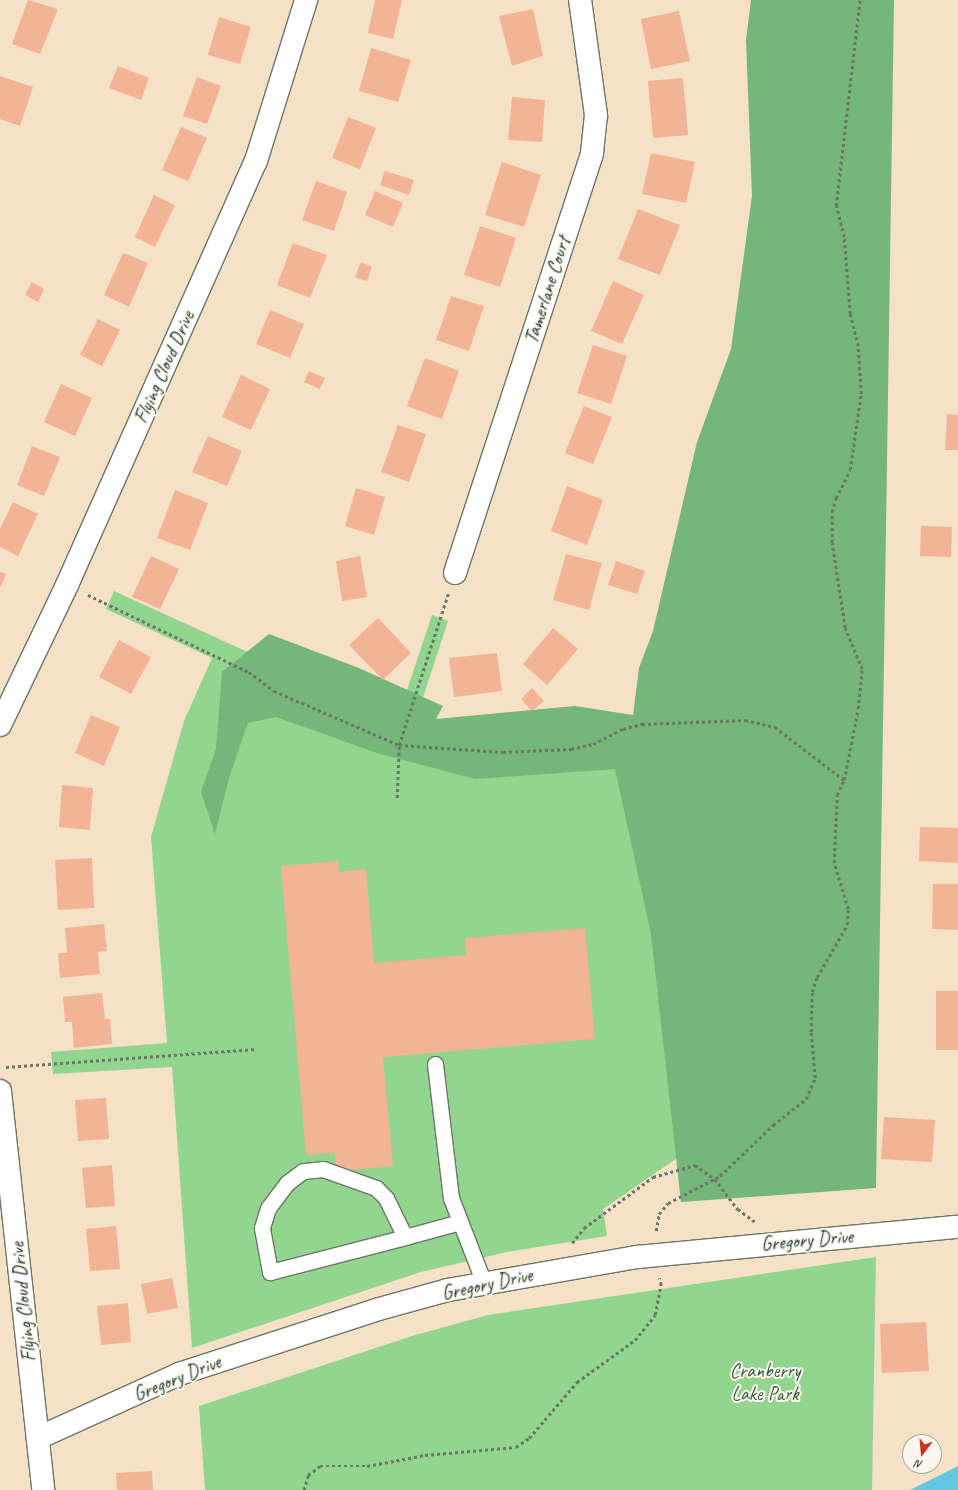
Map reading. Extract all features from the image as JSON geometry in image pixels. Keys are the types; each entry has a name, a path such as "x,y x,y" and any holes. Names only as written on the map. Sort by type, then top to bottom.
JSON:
{"street":[{"name":"Flying Cloud Drive","path":"0,725 67,585 256,161 306,0"},
{"name":"Tamerlane Court","path":"455,573 592,153 596,114 580,0"},
{"name":"Flying Cloud Drive","path":"0,1091 43,1490"},
{"name":"Gregory Drive","path":"38,1438 179,1374 379,1309 484,1283 638,1257 775,1242 958,1227"}],"lane":[{"path":"435,1064 451,1198 484,1283"},
{"path":"405,1236 386,1198 376,1188 323,1169 303,1171 287,1183 268,1208 262,1228 270,1272 460,1222"}],"path":[{"path":"656,1230 659,1214 668,1203 715,1179 773,1125 798,1107 812,1089 815,1078 812,992 817,977 847,925 848,909 834,863 837,795 844,780 858,709 862,669 845,628 832,543 832,512 836,498 850,470 861,394 858,346 850,314 844,237 836,206 860,0"},
{"path":"397,798 399,745 455,573"},
{"path":"67,585 249,672 274,691 399,745 503,752 571,749 593,744 623,729 642,724 746,720 775,727 844,780"},
{"path":"0,1068 256,1049"},
{"path":"551,1271 584,1228 654,1177 696,1165 715,1179 738,1209 775,1242"},
{"path":"304,1490 308,1475 320,1466 367,1466 425,1455 516,1446 529,1438 578,1382 635,1340 655,1315 661,1285 656,1272"}],"green space":[{"path":"751,0 894,0 876,1188 681,1202 651,934 615,769 475,779 377,753 276,717 248,723 229,778 215,834 201,792 216,749 222,672 269,634 359,668 443,706 436,719 575,706 633,715 639,668 653,631 697,442 731,349 752,196 746,40"},
{"path":"114,591 397,720 432,615 448,621 413,728 417,730 674,712 699,1143 603,1209 607,1236 507,1252 421,1272 192,1348 172,1067 53,1074 51,1052 167,1043 151,837 184,721 212,658 106,609"},
{"name":"Cranberry Lake Park","path":"876,1257 872,1490 205,1490 199,1406 412,1336 488,1315"}],"water":[{"path":"958,1466 958,1490 910,1490"}],"building":[{"path":"28,0 58,9 40,54 12,44"},
{"path":"375,0 402,0 393,39 368,33"},
{"path":"533,9 543,56 512,66 499,16"},
{"path":"679,11 690,61 651,69 641,19"},
{"path":"219,17 251,27 240,64 208,55"},
{"path":"371,48 411,60 398,102 359,91"},
{"path":"118,66 149,78 141,100 109,88"},
{"path":"0,76 33,87 20,126 0,119"},
{"path":"197,77 221,86 207,124 183,116"},
{"path":"683,78 688,135 653,138 648,81"},
{"path":"512,97 545,100 542,142 508,140"},
{"path":"348,117 376,128 360,169 332,158"},
{"path":"181,127 207,138 188,181 162,170"},
{"path":"651,153 695,162 686,203 642,194"},
{"path":"502,162 541,175 524,227 485,215"},
{"path":"385,171 414,180 409,195 380,185"},
{"path":"316,181 347,192 334,231 302,220"},
{"path":"375,191 403,203 393,227 365,215"},
{"path":"154,195 175,205 155,247 135,237"},
{"path":"638,209 680,225 660,275 618,259"},
{"path":"480,226 516,238 500,287 464,275"},
{"path":"293,243 327,255 310,298 277,285"},
{"path":"123,253 148,263 129,307 104,295"},
{"path":"361,262 372,267 367,281 355,277"},
{"path":"613,281 644,295 622,344 591,331"},
{"path":"32,282 44,289 38,302 25,295"},
{"path":"451,296 484,306 469,351 436,340"},
{"path":"270,310 304,324 290,358 256,344"},
{"path":"98,319 120,330 102,366 80,355"},
{"path":"593,345 627,356 611,404 577,393"},
{"path":"425,358 459,371 442,419 407,406"},
{"path":"309,371 325,378 320,389 304,382"},
{"path":"241,375 270,389 251,430 222,417"},
{"path":"61,384 92,398 75,436 44,422"},
{"path":"584,406 612,417 593,464 565,453"},
{"path":"947,414 958,415 958,450 945,450"},
{"path":"398,425 426,434 409,482 381,472"},
{"path":"208,436 242,451 227,486 192,472"},
{"path":"32,446 60,457 44,496 17,485"},
{"path":"567,486 603,500 587,545 551,531"},
{"path":"356,488 385,497 374,535 345,526"},
{"path":"175,490 208,503 190,550 157,538"},
{"path":"13,502 38,514 18,556 0,547 0,529"},
{"path":"921,526 952,527 951,557 920,556"},
{"path":"566,554 602,563 589,610 553,600"},
{"path":"151,556 179,569 160,609 132,597"},
{"path":"360,556 367,597 342,601 336,561"},
{"path":"616,561 645,571 637,594 608,585"},
{"path":"0,572 6,574 0,588"},
{"path":"378,618 411,653 383,680 349,645"},
{"path":"553,628 578,649 547,685 523,664"},
{"path":"119,640 151,657 131,694 99,677"},
{"path":"497,653 502,691 454,697 449,658"},
{"path":"532,688 544,701 532,711 521,699"},
{"path":"91,715 120,727 104,766 75,753"},
{"path":"62,785 93,788 90,830 59,827"},
{"path":"920,827 958,828 958,863 919,861"},
{"path":"92,858 94,908 58,910 55,860"},
{"path":"338,861 339,872 366,869 374,963 466,955 465,938 585,928 595,1039 383,1057 393,1166 336,1171 335,1153 306,1155 281,866"},
{"path":"933,884 958,884 958,930 932,929"},
{"path":"104,924 107,951 98,952 100,974 60,978 58,953 67,953 65,928"},
{"path":"936,991 958,991 958,1050 936,1050"},
{"path":"102,993 105,1019 110,1019 112,1044 74,1048 72,1022 65,1022 63,997"},
{"path":"106,1098 109,1139 78,1141 75,1100"},
{"path":"884,1117 935,1120 932,1162 881,1159"},
{"path":"112,1165 115,1206 86,1208 82,1168"},
{"path":"116,1226 120,1269 90,1271 86,1229"},
{"path":"172,1278 178,1308 147,1314 141,1284"},
{"path":"128,1303 131,1342 101,1345 97,1306"},
{"path":"926,1322 929,1371 882,1373 880,1324"},
{"path":"152,1471 153,1490 117,1490 116,1473"}]}
